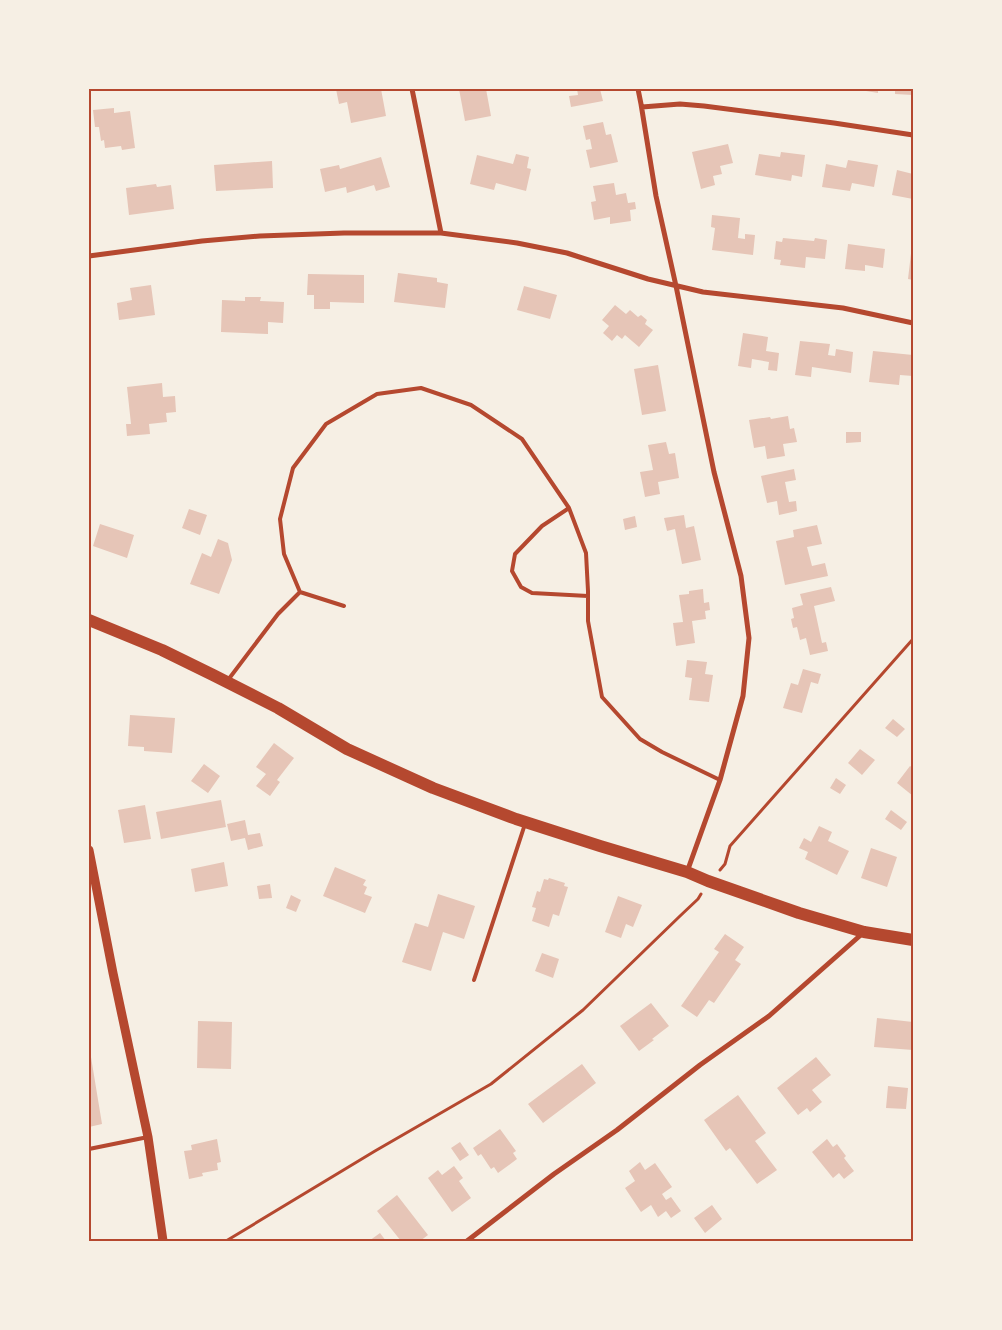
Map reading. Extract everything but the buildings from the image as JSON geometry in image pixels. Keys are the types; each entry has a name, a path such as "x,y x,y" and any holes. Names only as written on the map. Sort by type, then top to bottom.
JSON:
{"main road":[{"path":"89,620 162,650 278,708 347,749 433,788 526,822 687,872 708,882 799,913 864,932 913,940"}],"street":[{"path":"412,89 441,233"},
{"path":"638,89 656,196 714,472 741,576 749,638 742,696 720,780 687,872"},
{"path":"642,107 680,104 704,106 913,135"},
{"path":"89,256 202,241 260,236 344,233 441,233 517,243 567,253 648,279 703,292 843,308 913,323"},
{"path":"89,850 148,1137 163,1241"},
{"path":"467,1241 554,1174 617,1130 700,1065 769,1016 864,932"}],"lane":[{"path":"344,606 300,592 284,554 280,520 293,468 326,424 377,394 421,388 471,405 522,439 569,508 586,553 588,621 602,697 640,739 662,752 720,780"},
{"path":"569,508 542,526 516,554 512,571 521,586 532,594 588,596"},
{"path":"227,682 278,614 300,592"},
{"path":"474,980 526,822"},
{"path":"89,1149 148,1137"}],"path":[{"path":"226,1241 491,1084 582,1010 698,899 708,882 725,864 730,846 913,639"}]}
